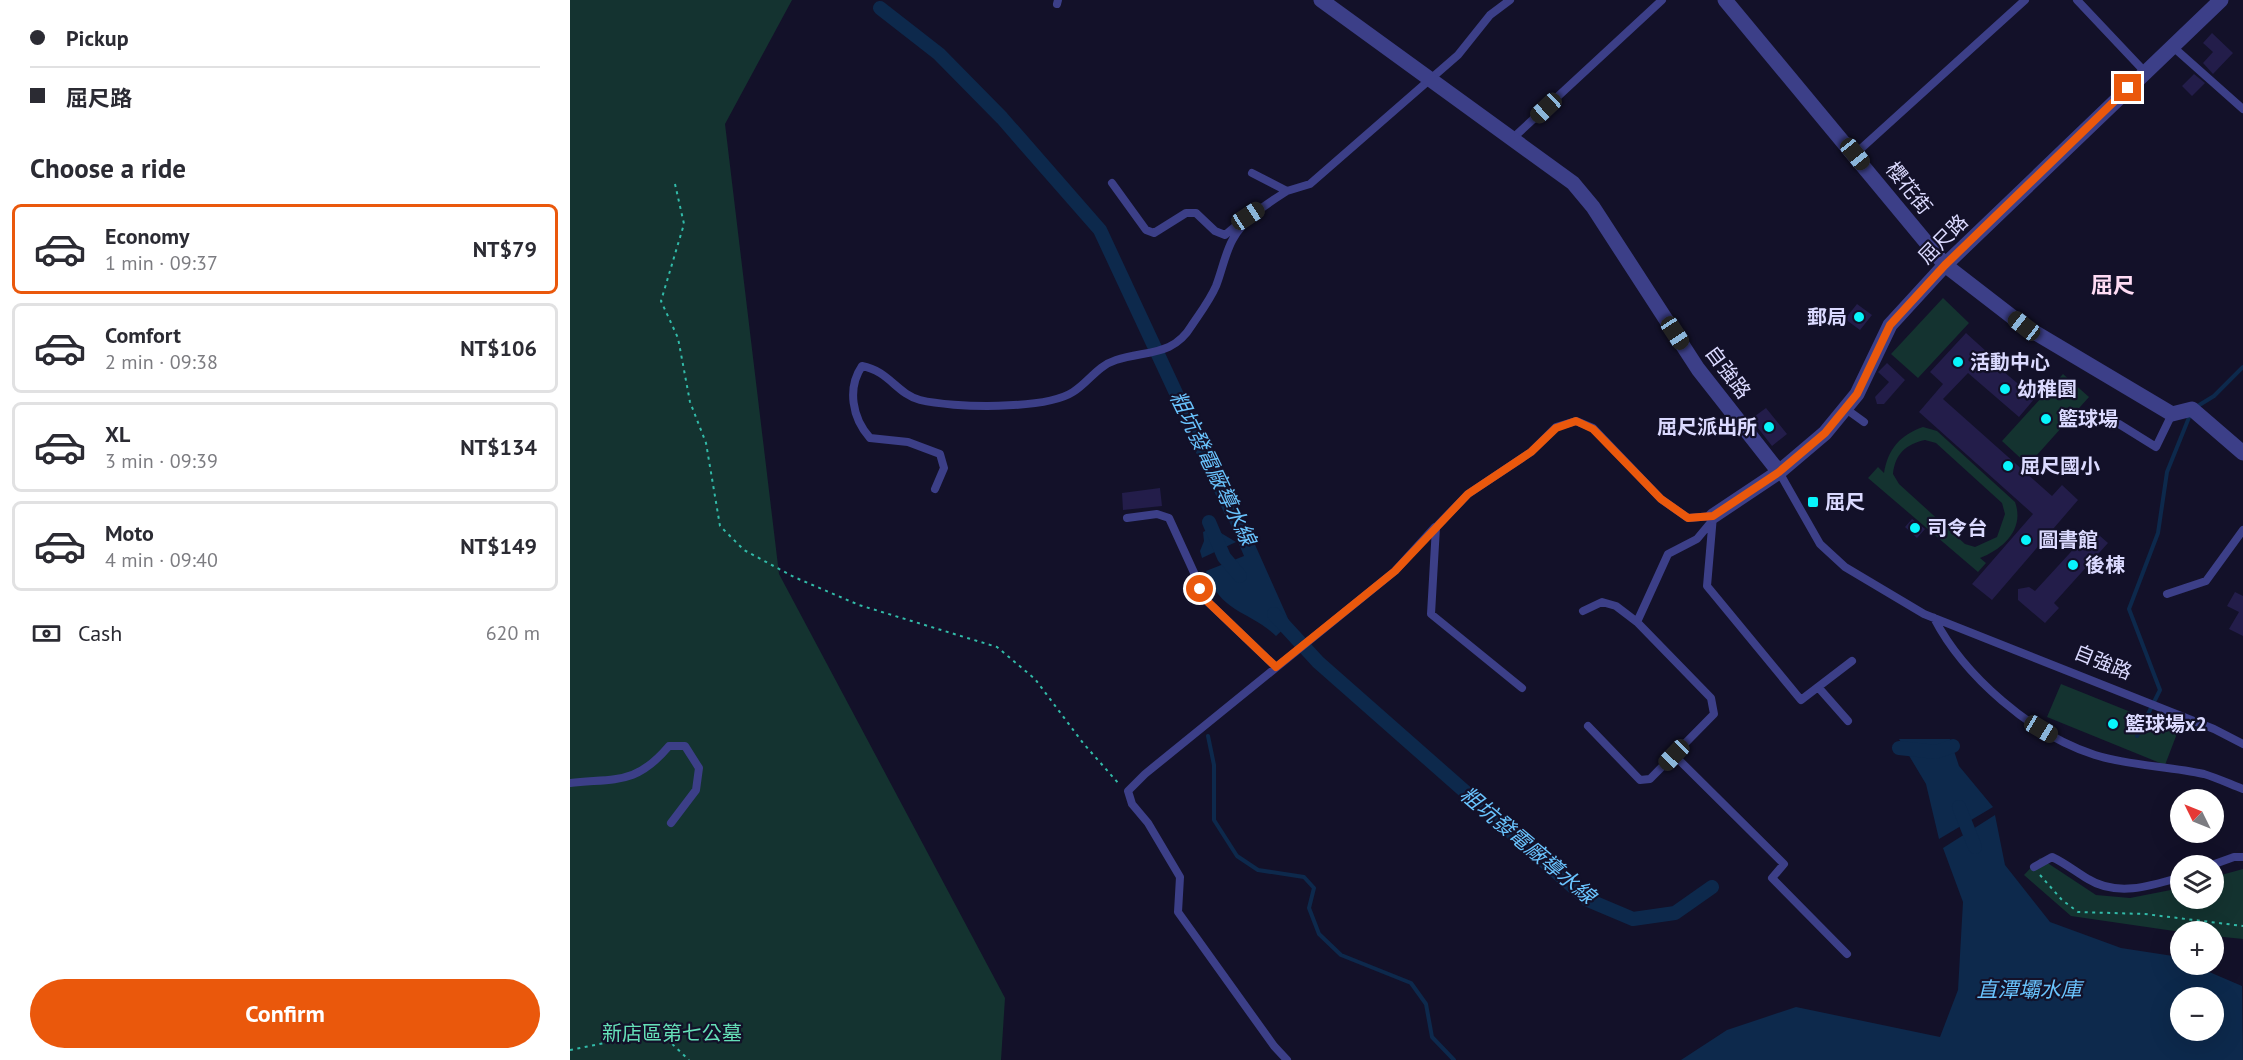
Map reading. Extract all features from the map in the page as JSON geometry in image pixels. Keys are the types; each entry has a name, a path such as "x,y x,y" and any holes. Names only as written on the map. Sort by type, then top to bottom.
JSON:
{"street":[{"name":"自強路","path":"1321,0 1573,183 1593,207 1698,369 1779,472"},
{"name":"櫻花街","path":"1725,0 1945,265 2024,326 2172,414 2192,409 2243,453"},
{"name":"屈尺路","path":"1712,519 1779,472 1825,433 1857,394 1890,325 1945,265 2221,0"}],"lane":[{"path":"1112,183 1146,230 1154,233 1186,213 1196,213 1215,231 1225,235 1238,222 1287,191 1310,184 1458,55 1490,15 1510,0"},
{"path":"1513,138 1662,0"},
{"path":"1855,154 2025,0"},
{"path":"2077,0 2145,72"},
{"path":"2172,46 2243,109"},
{"path":"1252,173 1287,191"},
{"path":"935,489 944,468 940,454 908,442 870,438 860,427 853,398 855,378 862,366 876,369 917,400 954,406 1024,404 1057,400 1073,393 1099,368 1117,359 1146,356 1170,348 1188,332 1215,288 1233,239 1258,209"},
{"path":"1846,409 1864,422"},
{"path":"2119,424 2156,447 2172,414"},
{"path":"1287,1060 1274,1046 1178,912 1180,877 1148,823 1132,804 1128,791 1145,774 1395,571 1468,494 1531,452 1556,428 1576,421 1593,429 1661,499 1688,518 1712,519"},
{"name":"自強路","path":"1779,472 1821,544 1845,567 1934,618 2214,729 2243,744"},
{"path":"1127,518 1157,514 1169,518 1207,601 1276,667"},
{"path":"1637,622 1668,554 1697,538 1712,519"},
{"path":"1712,519 1707,586 1801,700 1852,660"},
{"path":"1436,527 1431,614 1522,688"},
{"path":"2167,594 2206,581 2243,530"},
{"path":"1582,611 1602,602 1616,606 1637,622 1711,698 1714,714 1650,779 1640,780 1588,726"},
{"path":"1934,618 1948,645 1971,672 2041,729 2063,742 2096,755 2205,775 2238,787 2243,794"},
{"path":"1818,687 1848,720"},
{"path":"570,783 633,777 653,765 669,746 685,746 699,768 696,790 671,823"},
{"path":"1674,755 1784,864 1772,878 1847,954"},
{"path":"2034,867 2052,857 2090,881 2118,890 2149,886 2170,880"},
{"path":"2224,862 2243,857"}],"path":[{"path":"675,184 684,224 661,301 678,338 690,402 706,443 720,526 744,550 794,577 848,601 997,647 1035,679 1110,777 1128,791"},
{"path":"2034,867 2062,900 2078,912 2145,914 2243,926"},
{"path":"570,1050 634,1038 669,1041 689,1060"}],"green space":[{"name":"新店區第七公墓","path":"570,0 792,0 725,124 779,574 1005,998 1001,1060 570,1060"},
{"path":"1943,298 1969,323 1918,378 1891,354"},
{"name":"籃球場","path":"2063,374 2089,397 2028,465 2002,441"},
{"path":"1923,427 1937,431 2015,502 2017,521 2010,537 1997,549 1980,558 1986,563 1978,572 1868,478 1878,467 1884,473 1896,444","holes":["1925,440 1936,443 2002,503 2005,514 1997,537 1975,547 1965,544 1899,484 1893,474 1896,461 1903,451 1912,444"]},
{"name":"籃球場x2","path":"2061,684 2178,731 2165,765 2047,717"},
{"path":"2040,858 2096,895 2130,898 2170,890 2170,909 2224,909 2224,874 2243,869 2243,939 2224,937 2224,921 2170,921 2170,930 2071,916 2024,875"}],"water":[{"path":"1240,511 1290,623 1276,636 1219,596 1206,571 1244,556 1227,516"},
{"path":"1216,526 1221,533 1236,542 1202,558 1200,551 1204,541 1203,532"},
{"path":"1899,739 1950,739 1959,766 1993,807 1939,839 1926,784"},
{"name":"直潭壩水庫","path":"1995,815 2005,865 2050,922 2121,948 2170,956 2170,975 2216,975 2242,986 2243,1060 1681,1060 1727,1030 1796,1007 1940,1037 1958,990 1963,902 1943,848"}],"building":[{"path":"2212,33 2233,53 2213,74 2203,63 2213,52 2203,43"},
{"path":"2194,74 2205,83 2192,96 2182,86"},
{"name":"郵局","path":"1857,304 1872,315 1860,330 1845,319"},
{"path":"1966,333 1987,352 1984,355 2035,398 2019,417 1968,373 1943,399 2052,496 2062,485 2078,500 1992,600 1972,584 2033,514 1919,412 1943,384 1930,372"},
{"path":"1887,363 1905,380 1884,404 1877,404 1875,397 1889,382 1878,372"},
{"name":"屈尺派出所","path":"1766,408 1787,434 1772,446 1751,419"},
{"path":"1160,488 1162,506 1123,510 1122,493"},
{"name":"司令台","path":"1912,519 1925,529 1917,538 1905,527"},
{"name":"後棟","path":"2092,529 2108,543 2054,603 2059,608 2045,623 2018,600 2018,589 2029,587 2035,591"},
{"path":"2235,592 2243,596 2243,636 2229,629 2239,612 2227,606"}],"waterway":[{"name":"粗坑發電廠導水線","path":"880,8 939,54 1002,118 1100,230 1231,511 1242,528"},
{"path":"2196,407 2214,396 2243,367"},
{"path":"2137,736 2160,690 2129,609 2158,533 2167,472 2190,415"},
{"path":"1209,522 1224,557 1240,576"},
{"name":"粗坑發電廠導水線","path":"1274,614 1318,662 1588,900 1633,919 1675,913 1712,887"},
{"path":"1208,736 1214,765 1214,820 1237,856 1258,870 1304,877 1314,888 1309,908 1319,934 1341,955 1411,983 1426,1004 1432,1037 1454,1060"},
{"path":"1899,748 1936,752 1953,746"},
{"path":"1959,807 1975,847"}],"place":[{"name":"郵局","path":"1859,317"},
{"name":"活動中心","path":"1958,362"},
{"name":"幼稚園","path":"2005,389"},
{"name":"籃球場","path":"2046,419"},
{"name":"屈尺派出所","path":"1769,427"},
{"name":"屈尺國小","path":"2008,466"},
{"name":"屈尺","path":"1813,502"},
{"name":"司令台","path":"1915,528"},
{"name":"圖書館","path":"2026,540"},
{"name":"後棟","path":"2073,565"},
{"name":"籃球場x2","path":"2113,724"}],"district":[{"name":"屈尺","path":"2113,285"}],"route":[{"path":"1200,589 1207,601 1276,667 1395,571 1468,494 1531,452 1556,428 1576,421 1593,429 1604,438 1661,499 1688,518 1713,516 1779,472 1825,433 1857,394 1890,325 1945,265 2128,88"}]}
